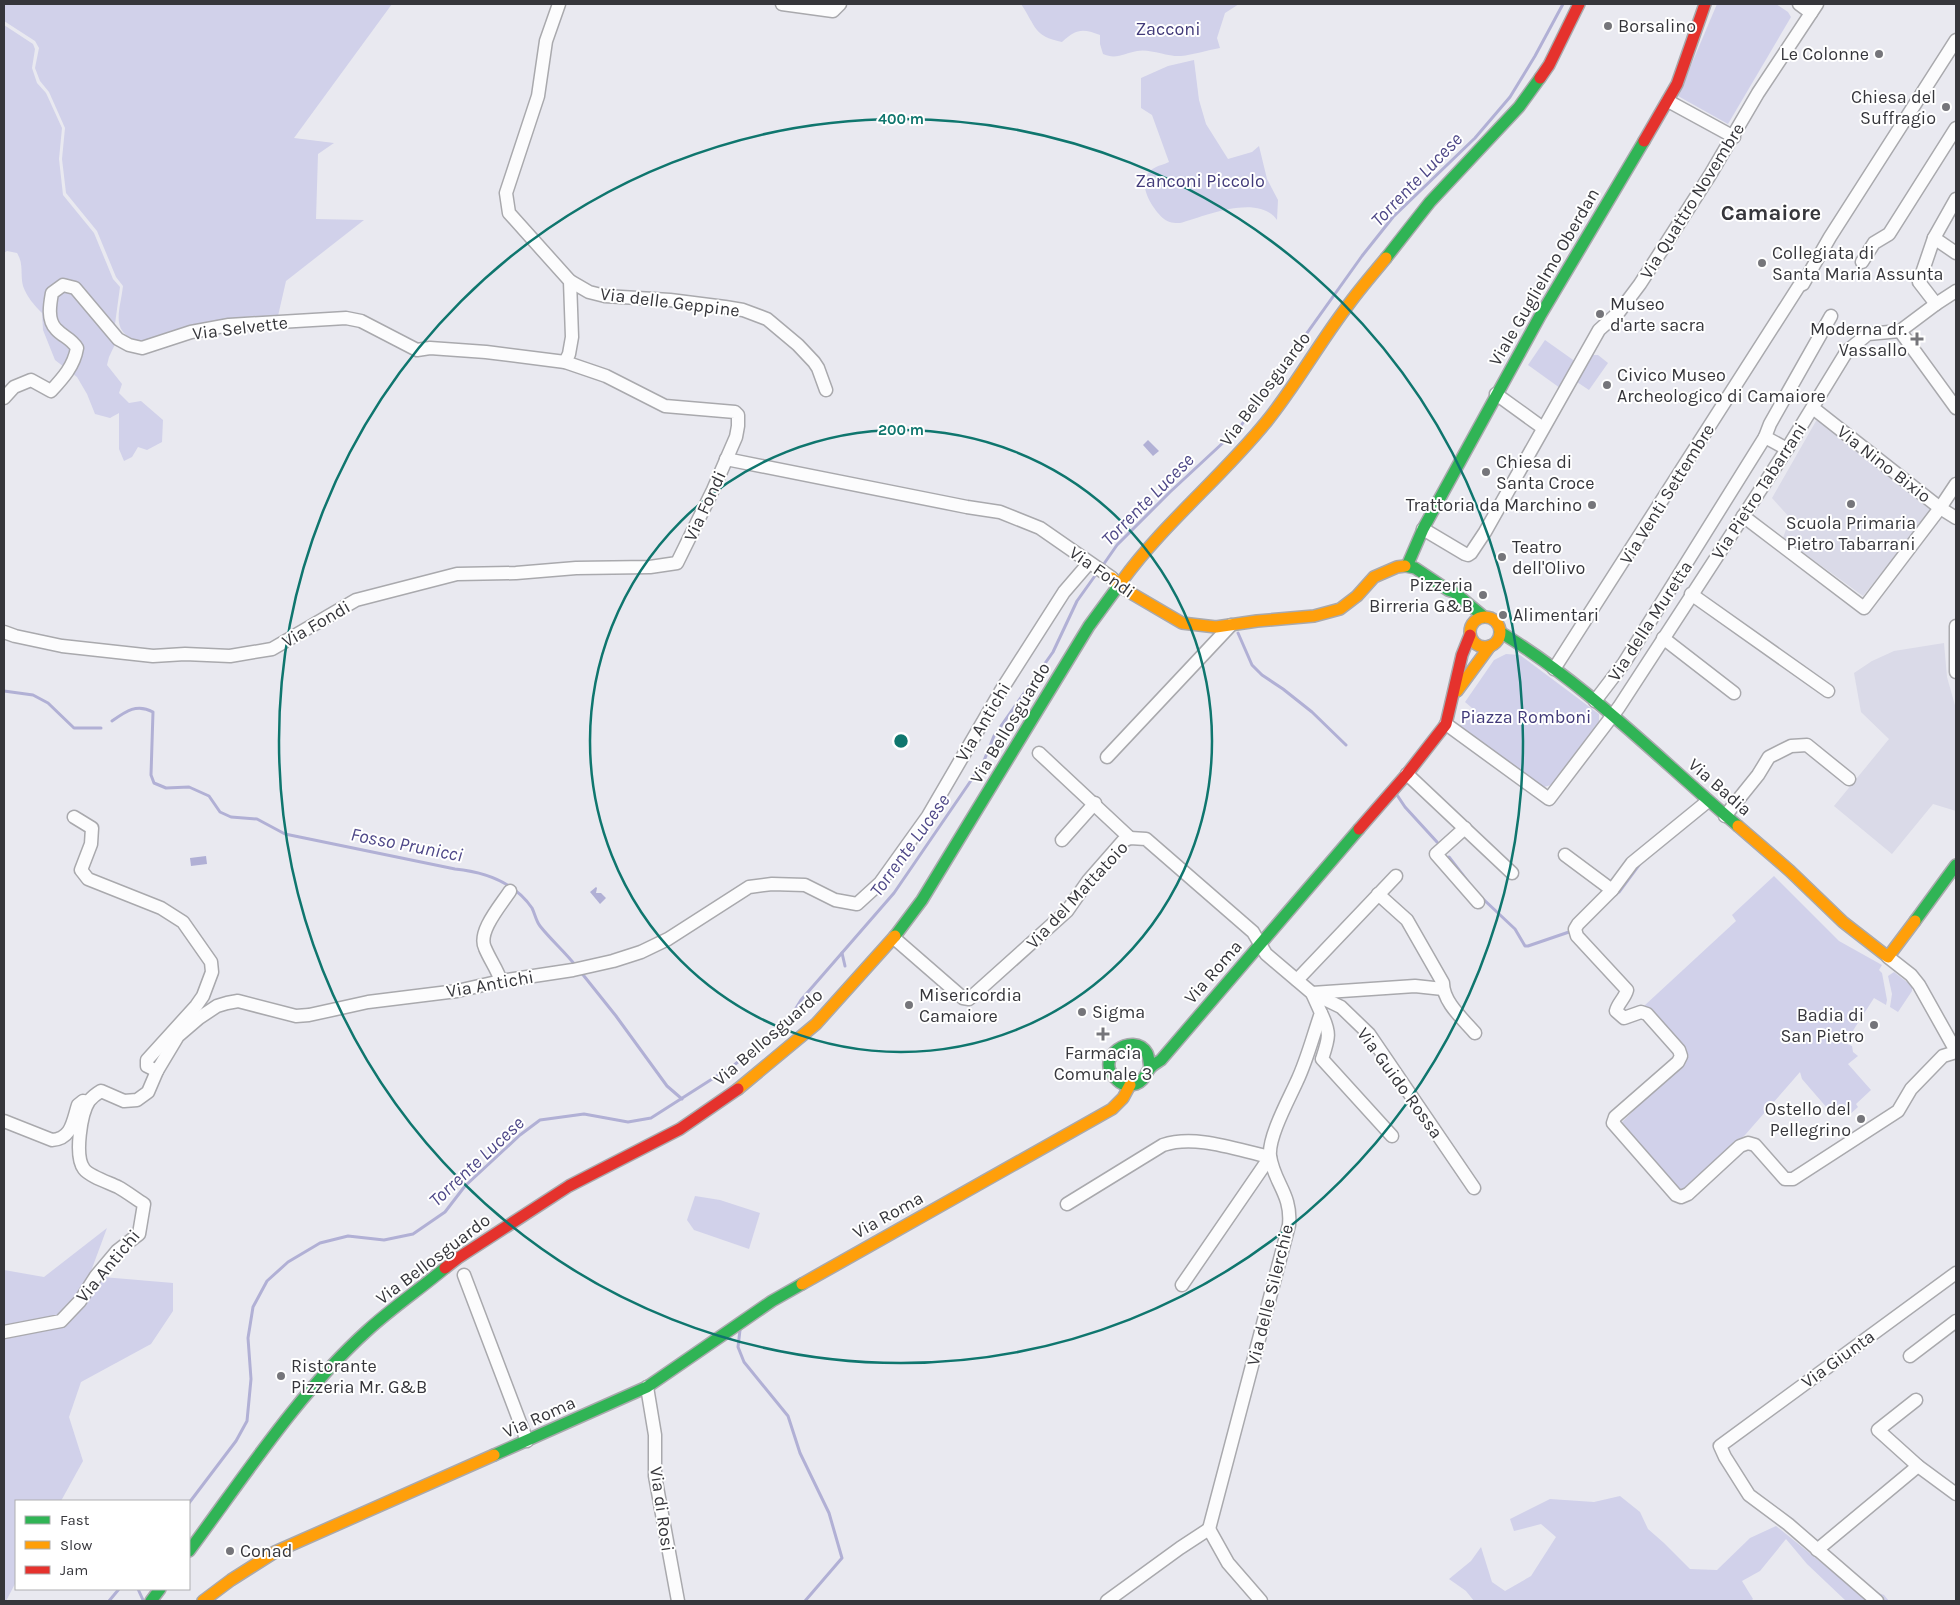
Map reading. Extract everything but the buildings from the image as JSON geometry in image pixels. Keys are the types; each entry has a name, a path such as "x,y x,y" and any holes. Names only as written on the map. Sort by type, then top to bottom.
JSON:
{"street":[{"name":"Via delle Geppine","path":"559,4 546,41 538,96 506,193 509,213 570,281 589,292 605,296 670,300 726,307 743,310 766,319 798,345 814,362 826,390"},
{"path":"782,4 833,11 840,4"},
{"name":"Via Bellosguardo","path":"190,1550 283,1424 325,1375 368,1330 458,1258 569,1186 680,1129 738,1090 816,1024 894,938 922,900 1116,581 1238,455 1268,420 1345,309 1430,202 1519,107 1549,65 1579,4"},
{"name":"Viale Guglielmo Oberdan","path":"1407,566 1423,529 1496,394 1580,247 1668,101 1677,84 1705,4"},
{"path":"1798,4 1814,8"},
{"name":"Via Quattro Novembre","path":"1423,529 1465,554 1471,553 1485,532 1599,330 1619,312 1640,284 1734,137 1758,93 1814,8"},
{"name":"Via Venti Settembre","path":"1554,669 1799,286 1803,284 1830,237 1956,40"},
{"path":"1668,101 1734,137"},
{"path":"1862,262 1874,243 1889,234 1956,128"},
{"path":"1936,304 1919,282 1934,238 1956,199"},
{"path":"1934,238 1956,253"},
{"path":"570,281 572,337 569,354 565,362 606,376 665,406 735,412 738,415 738,426 726,459"},
{"name":"Via Selvette","path":"4,398 14,387 32,380 51,392 75,359 77,348 72,340 55,328 49,311 52,293 64,285 75,288 118,339 128,345 142,348 191,332 229,325 346,318 361,321 417,350 430,348 486,352 565,362"},
{"path":"1956,291 1900,331 1956,408"},
{"name":"Via della Muretta","path":"1595,701 1624,663 1681,574 1765,436 1832,316"},
{"name":"Via Pietro Tabarrani","path":"1446,724 1549,799 1613,715 1744,516 1847,351 1868,334 1900,331"},
{"path":"1496,394 1543,428"},
{"name":"Via Nino Bixio","path":"1813,408 1940,508 1956,518"},
{"path":"1765,436 1787,449"},
{"name":"Via Fondi","path":"4,632 62,646 153,656 239,656 272,649 356,600 457,574 516,573 576,568 650,567 678,563 706,506 726,459 1000,512 1040,528 1142,600 1182,623 1216,627 1314,616 1340,609 1357,596 1374,577 1385,571 1407,566"},
{"path":"1744,516 1864,608 1956,484"},
{"name":"Via Antichi","path":"4,1332 61,1321 80,1301 96,1276 117,1251 139,1234 144,1217 144,1204 119,1188 85,1171 81,1163 79,1143 81,1126 88,1102 94,1095 102,1091 124,1101 137,1100 148,1092 157,1071 178,1036 198,1018 217,1006 238,1001 296,1016 309,1016 368,1002 457,991 501,981 579,968 622,958 659,944 749,888 772,884 805,885 835,900 857,904 880,883 928,816 1007,681 1064,592 1089,563"},
{"name":"Via Badia","path":"1407,566 1415,568 1454,592 1484,617 1495,621 1500,632 1554,669 1613,715 1725,816 1790,871 1843,922 1888,957"},
{"name":"Via Badia","path":"1448,590 1478,645 1485,647 1493,645 1525,648"},
{"path":"1691,594 1828,691"},
{"path":"1471,630 1479,619 1484,617"},
{"path":"1107,757 1231,625"},
{"path":"1956,626 1956,672"},
{"name":"Via Roma","path":"203,1601 275,1552 647,1387 772,1301 1112,1109 1123,1098 1125,1084 1137,1083 1144,1079 1150,1068 1160,1060 1407,774 1446,724 1462,655 1471,630"},
{"path":"1493,645 1500,632"},
{"path":"1664,638 1734,693"},
{"name":"Via Roma","path":"1453,696 1493,645"},
{"path":"1725,816 1758,775 1769,757 1791,746 1807,745 1849,779"},
{"path":"1039,753 1095,803 1130,838"},
{"path":"1407,774 1512,873"},
{"path":"1708,801 1632,863 1612,890 1578,924 1575,930 1577,936 1627,990 1626,994 1617,1004 1616,1012 1624,1018 1641,1012 1647,1014 1679,1050 1681,1056 1678,1062 1615,1117 1613,1123 1676,1195 1681,1197 1688,1194 1740,1146 1748,1143 1755,1145 1785,1179 1793,1179 1898,1111 1911,1089 1943,1056 1956,1051 1919,985 1888,957 1956,865"},
{"path":"1062,840 1095,803"},
{"path":"74,817 92,828 90,844 81,870 88,878 161,908 183,922 211,962 212,972 204,996 147,1060 147,1066 157,1071"},
{"path":"1465,828 1436,854 1478,902"},
{"name":"Via del Mattatoio","path":"894,938 962,998 969,999 1067,911 1093,874 1123,841 1130,838 1146,839 1253,932 1260,944"},
{"path":"1565,855 1612,890"},
{"path":"1297,980 1396,876"},
{"path":"501,981 484,946 483,938 487,926 510,891"},
{"path":"1378,894 1407,920 1443,983 1443,989 1453,1006 1475,1033"},
{"path":"1260,944 1266,954 1312,993 1328,1028 1329,1039 1322,1059 1392,1136"},
{"path":"1312,993 1415,986 1443,989"},
{"name":"Via Guido Rossa","path":"1312,993 1341,1007 1369,1034 1474,1188"},
{"path":"1182,1285 1270,1157 1270,1150 1283,1109 1297,1081 1321,1013"},
{"path":"1125,1084 1110,1073 1109,1059 1117,1048 1130,1044 1143,1049 1147,1054 1150,1068"},
{"path":"1147,1054 1160,1060"},
{"path":"4,1121 52,1140 58,1140 68,1133 78,1105 88,1102"},
{"path":"1067,1204 1162,1146 1174,1142 1207,1143 1270,1157"},
{"name":"Via delle Silerchie","path":"1209,1529 1289,1225 1290,1211 1287,1199 1270,1157"},
{"name":"Via Giunta","path":"1817,1550 1788,1524 1749,1495 1720,1446 1956,1273"},
{"path":"464,1275 527,1441"},
{"path":"1910,1356 1956,1321"},
{"name":"Via di Rosi","path":"647,1387 655,1436 655,1476 678,1601"},
{"path":"1916,1400 1878,1430 1918,1466 1956,1494"},
{"path":"1877,1601 1817,1550 1918,1466"},
{"path":"1107,1601 1209,1529 1228,1563 1261,1601"},
{"path":"151,1601 159,1590"}],"shaded area":[{"name":"Scuola Primaria Pietro Tabarrani","path":"1816,421 1822,421 1932,510 1863,596 1783,538 1790,518 1772,498"},
{"path":"1148,440 1159,451 1153,456 1143,445"},
{"path":"1944,643 1947,677 1956,709 1956,811 1933,804 1892,854 1834,806 1889,739 1861,712 1854,673 1872,661 1894,651"},
{"path":"206,856 207,864 191,866 190,858"},
{"path":"596,887 596,893 601,893 606,898 600,904 590,892"}],"green space":[{"path":"4,4 392,4 294,138 334,143 318,154 316,219 364,220 286,281 278,316 238,318 140,342 130,338 120,327 119,320 123,286 116,277 97,231 66,193 62,159 65,128 49,92 40,81 35,68 39,48 35,41 4,21"},
{"name":"Zacconi","path":"1021,4 1239,4 1225,13 1217,38 1220,48 1181,56 1142,50 1120,56 1108,56 1103,54 1100,35 1094,33 1075,32 1062,42 1045,37 1036,29"},
{"path":"1717,4 1776,4 1788,12 1791,17 1728,124 1678,96"},
{"path":"4,25 33,44 35,49 32,68 37,83 46,93 62,128 59,159 63,195 94,233 113,279 120,287 115,324 117,340 107,365 122,384 119,393 129,403 141,401 163,420 162,442 147,450 138,447 132,457 124,461 119,449 119,413 110,418 95,414 87,394 77,377 55,360 43,330 42,313 31,301 23,286 19,257 17,253 7,251 4,253"},
{"name":"Zanconi Piccolo","path":"1194,60 1199,100 1206,124 1228,159 1252,152 1259,146 1267,179 1278,200 1277,220 1268,212 1257,208 1245,207 1217,212 1180,223 1172,223 1160,216 1149,200 1145,188 1146,177 1153,169 1169,162 1152,115 1141,108 1141,78 1168,66"},
{"path":"1545,340 1576,362 1560,388 1528,365"},
{"path":"1592,353 1608,363 1589,390 1577,382 1582,369"},
{"name":"Piazza Romboni","path":"1506,654 1520,655 1599,714 1599,724 1551,785 1544,787 1459,727 1472,708 1465,702 1494,660"},
{"path":"1774,876 1839,941 1882,965 1879,970 1882,973 1887,1000 1886,1005 1874,998 1845,1043 1852,1046 1853,1052 1858,1056 1848,1064 1871,1090 1856,1104 1858,1107 1847,1117 1842,1110 1834,1116 1802,1079 1800,1072 1745,1135 1678,1193 1619,1125 1689,1056 1644,1006 1736,921 1732,915"},
{"path":"1894,972 1912,986 1912,991 1898,1012 1890,1007 1892,994 1888,976"},
{"path":"695,1196 720,1200 760,1213 749,1249 694,1230 687,1220"},
{"path":"107,1228 87,1282 65,1310 71,1319 103,1277 173,1283 173,1311 151,1344 81,1382 69,1417 83,1461 62,1500 15,1500 15,1584 6,1601 4,1601 4,1270 44,1277"},
{"path":"1620,1496 1640,1512 1648,1529 1690,1569 1717,1570 1750,1538 1776,1526 1844,1581 1884,1595 1889,1601 1846,1601 1807,1564 1786,1539 1760,1571 1742,1581 1753,1599 1751,1601 1474,1601 1466,1591 1449,1579 1471,1561 1481,1547 1492,1582 1505,1591 1531,1576 1556,1537 1541,1524 1514,1531 1510,1519 1550,1499 1594,1502"}],"waterway":[{"name":"Torrente Lucese","path":"1101,568 1117,545 1170,492 1240,427 1362,256 1393,217 1475,138 1510,97 1563,4"},
{"name":"Torrente Lucese","path":"190,1502 236,1441 247,1421 251,1379 248,1338 253,1307 267,1281 288,1262 320,1243 348,1236 384,1240 413,1234 445,1212 465,1186 520,1135 540,1120 584,1114 628,1122 651,1118 734,1065 770,1038 787,1023 801,1000 894,893 983,763 994,736 1053,652 1077,601 1097,573"},
{"path":"1238,633 1252,665 1262,675 1312,712 1346,745"},
{"name":"Fosso Prunicci","path":"4,691 33,695 48,703 74,728 101,728"},
{"name":"Fosso Prunicci","path":"112,721 132,709 142,708 153,712 151,775 154,783 166,788 189,787 209,796 220,812 231,817 257,819 285,834 466,870 488,876 508,885 525,899 532,908 540,926 576,966"},
{"path":"1397,795 1405,807 1437,842"},
{"path":"1449,857 1469,883"},
{"path":"1619,892 1639,865"},
{"path":"1481,897 1515,929 1525,946 1569,932"},
{"path":"842,953 845,966"},
{"name":"Fosso Prunicci","path":"580,971 616,1016 667,1086 682,1099"},
{"path":"740,1330 738,1347 744,1362 788,1416 800,1453 829,1513 842,1558 805,1601"},
{"name":"Torrente Lucese","path":"109,1601 118,1590"},
{"path":"138,1590 143,1600"}],"traffic: fast":[{"path":"1386,258 1430,202 1519,107 1540,78"},
{"path":"1407,566 1423,529 1540,316 1644,141"},
{"path":"1405,566 1415,568 1454,592 1484,617"},
{"path":"895,936 922,900 1089,626 1122,581"},
{"path":"1500,632 1563,675 1593,699 1738,826"},
{"path":"1150,1068 1147,1053 1141,1047 1133,1044 1117,1050 1109,1063 1110,1072 1121,1083 1131,1085 1141,1081 1151,1067 1161,1060 1359,829"},
{"path":"1915,921 1956,865"},
{"path":"190,1550 273,1436 319,1380 368,1330 445,1268"},
{"path":"494,1455 647,1387 772,1301 802,1284"},
{"path":"151,1601 159,1590"}],"traffic: slow":[{"path":"1122,581 1156,539 1250,442 1288,393 1351,302 1386,258"},
{"path":"1112,578 1124,589 1182,623 1216,627 1314,616 1340,609 1357,596 1374,577 1397,567 1405,566"},
{"path":"1485,617 1491,618 1499,626 1500,632 1499,638 1491,646 1485,647 1479,646 1471,638 1470,632 1471,626 1479,618 1485,617"},
{"path":"1457,691 1490,646"},
{"path":"1738,826 1790,871 1843,922 1888,957 1915,921"},
{"path":"738,1089 816,1024 895,936"},
{"path":"802,1284 1112,1109 1123,1098 1130,1085"},
{"path":"203,1601 231,1580 275,1552 494,1455"}],"traffic: jam":[{"path":"1540,78 1549,65 1579,4"},
{"path":"1644,141 1677,84 1705,4"},
{"path":"1359,829 1407,774 1446,724 1462,655 1470,635"},
{"path":"445,1268 569,1186 680,1129 738,1089"}],"place":[{"name":"Borsalino","path":"1608,26"},
{"name":"Le Colonne","path":"1879,54"},
{"name":"Chiesa del Suffragio","path":"1946,107"},
{"name":"Collegiata di Santa Maria Assunta","path":"1762,263"},
{"name":"Museo d'arte sacra","path":"1600,314"},
{"name":"Moderna dr. Vassallo","path":"1917,339"},
{"name":"Civico Museo Archeologico di Camaiore","path":"1607,385"},
{"name":"Chiesa di Santa Croce","path":"1486,472"},
{"name":"Scuola Primaria Pietro Tabarrani","path":"1851,504"},
{"name":"Trattoria da Marchino","path":"1592,505"},
{"name":"Teatro dell'Olivo","path":"1502,557"},
{"name":"Pizzeria Birreria G&B","path":"1483,595"},
{"name":"Alimentari","path":"1503,615"},
{"name":"Misericordia Camaiore","path":"909,1005"},
{"name":"Sigma","path":"1082,1012"},
{"name":"Badia di San Pietro","path":"1874,1025"},
{"name":"Farmacia Comunale 3","path":"1103,1034"},
{"name":"Ostello del Pellegrino","path":"1861,1119"},
{"name":"Ristorante Pizzeria Mr. G&B","path":"281,1376"},
{"name":"Conad","path":"230,1551"}],"district":[{"name":"Camaiore","path":"1771,212"}]}
